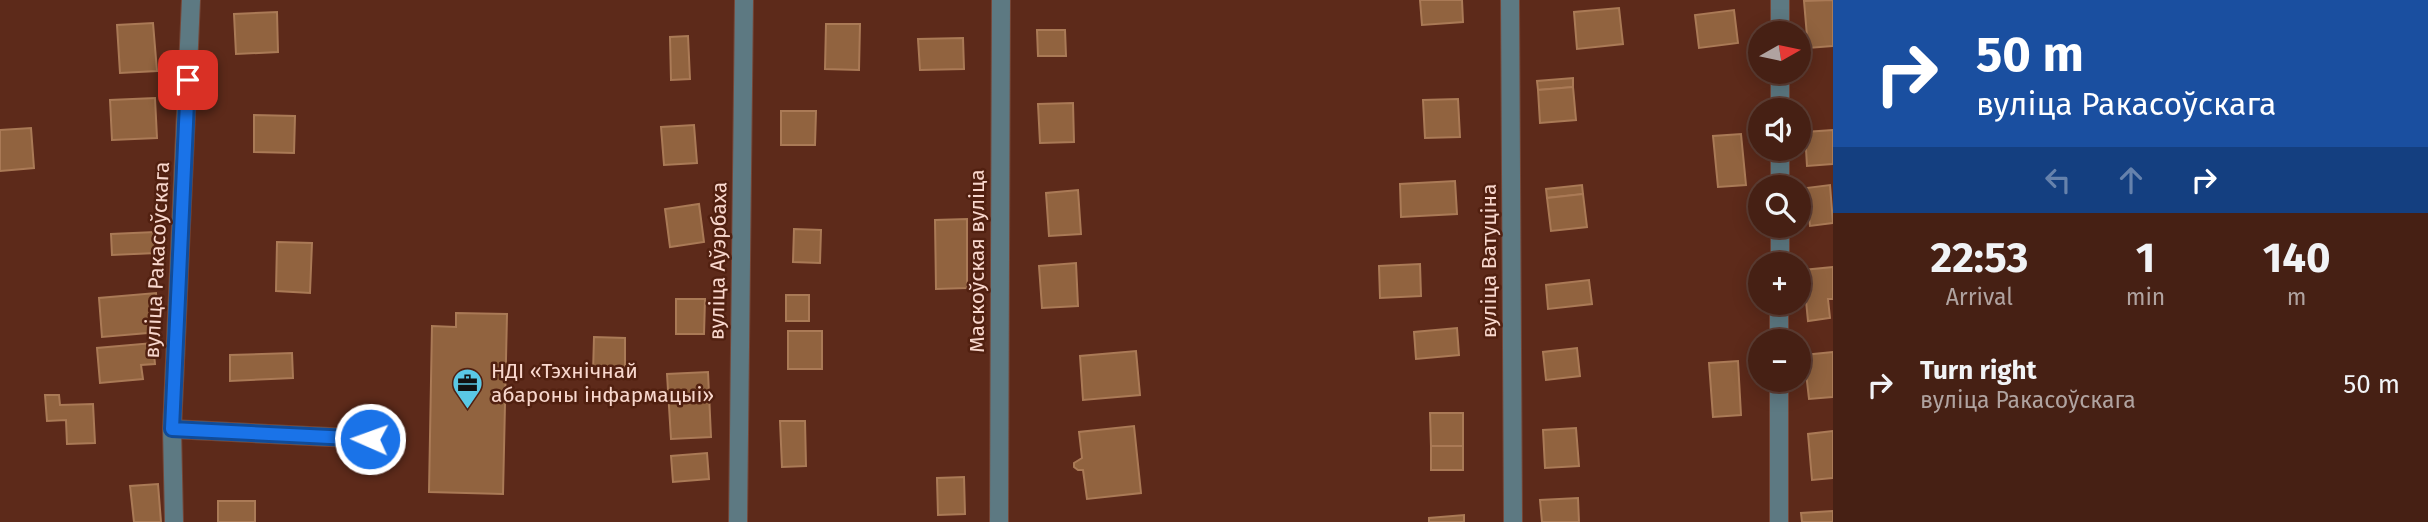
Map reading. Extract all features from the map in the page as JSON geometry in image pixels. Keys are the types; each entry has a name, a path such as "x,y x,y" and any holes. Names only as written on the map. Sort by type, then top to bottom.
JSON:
{"street":[{"name":"вуліца Ракасоўскага","path":"174,522 172,429 191,0"},
{"name":"вуліца Аўэрбаха","path":"738,522 744,0"},
{"name":"Маскоўская вуліца","path":"999,522 1001,0"},
{"name":"вуліца Ватуціна","path":"1510,0 1513,522"},
{"path":"1780,0 1780,21"},
{"path":"1779,392 1779,522"},
{"path":"172,429 370,439"}],"building":[{"path":"1420,0 1462,0 1463,22 1422,25"},
{"path":"1833,0 1833,46 1811,48 1811,21 1806,21 1804,1"},
{"path":"1619,8 1623,44 1577,49 1574,12"},
{"path":"1734,10 1738,43 1699,48 1695,15"},
{"path":"277,12 278,52 236,54 234,14"},
{"path":"153,23 157,71 120,73 117,25"},
{"path":"826,24 860,24 859,70 825,69"},
{"path":"1037,30 1065,30 1066,56 1038,56"},
{"path":"688,36 690,79 671,80 670,37"},
{"path":"963,38 964,69 920,70 918,39"},
{"path":"1573,78 1573,87 1538,90 1537,81"},
{"path":"1573,87 1576,120 1540,123 1538,90"},
{"path":"155,98 157,138 112,140 110,100"},
{"path":"1458,99 1460,137 1425,138 1423,100"},
{"path":"1073,103 1074,142 1040,143 1038,104"},
{"path":"781,111 816,111 815,145 781,145"},
{"path":"254,115 295,116 294,153 254,152"},
{"path":"694,125 697,163 664,165 661,127"},
{"path":"31,128 34,168 0,171 0,130"},
{"path":"1833,130 1833,164 1807,166 1807,161 1811,161 1811,132"},
{"path":"1741,134 1746,185 1718,187 1713,136"},
{"path":"1455,181 1457,214 1401,217 1400,184"},
{"path":"1582,185 1583,194 1547,198 1546,189"},
{"path":"1830,185 1833,223 1811,226 1811,187"},
{"path":"1078,190 1081,234 1049,236 1046,193"},
{"path":"1583,194 1587,227 1551,231 1547,198"},
{"path":"699,204 704,242 670,247 665,209"},
{"path":"967,219 967,288 936,289 935,220"},
{"path":"794,229 821,230 820,263 793,262"},
{"path":"155,232 156,253 112,255 111,234"},
{"path":"277,242 312,243 310,293 276,291"},
{"path":"1076,263 1078,306 1042,308 1039,266"},
{"path":"1420,264 1421,296 1380,298 1379,266"},
{"path":"1833,267 1833,299 1828,299 1830,318 1808,321 1807,315 1811,315 1811,269"},
{"path":"1589,280 1592,304 1548,309 1546,285"},
{"path":"156,293 159,332 102,337 99,298"},
{"path":"786,295 809,295 809,321 786,321"},
{"path":"676,299 705,299 704,334 676,334"},
{"name":"НДІ «Тэхнічнай абароны інфармацыі»","path":"456,313 507,314 503,494 429,492 432,326 456,327"},
{"path":"1457,328 1459,355 1416,359 1414,332"},
{"path":"788,331 822,331 822,369 788,369"},
{"path":"594,337 625,338 625,373 593,373"},
{"path":"153,343 155,364 141,365 143,379 100,383 97,348"},
{"path":"1577,348 1580,376 1546,380 1543,352"},
{"path":"1136,351 1140,395 1083,400 1080,356"},
{"path":"1833,352 1833,397 1809,399 1811,354"},
{"path":"292,353 293,378 230,381 230,355"},
{"path":"1738,361 1741,415 1713,417 1709,363"},
{"path":"708,372 711,437 671,439 667,374"},
{"path":"45,395 59,395 60,405 93,404 95,443 67,444 66,420 47,421"},
{"path":"1430,413 1463,413 1463,446 1431,446"},
{"path":"780,421 805,421 806,466 782,467"},
{"path":"1134,426 1141,493 1087,499 1083,470 1074,467 1074,463 1082,458 1079,432"},
{"path":"1576,428 1579,466 1545,468 1543,430"},
{"path":"1833,431 1833,478 1812,480 1808,434"},
{"path":"1431,446 1463,446 1463,470 1431,470"},
{"path":"707,453 709,479 673,482 671,456"},
{"path":"964,477 965,514 938,515 937,478"},
{"path":"158,484 161,522 134,522 130,486"},
{"path":"1578,498 1579,522 1542,522 1540,500"},
{"path":"218,501 255,501 255,522 218,522"},
{"path":"1833,511 1833,522 1802,522 1801,513"},
{"path":"1464,515 1464,522 1429,522 1429,518"}],"place":[{"name":"НДІ «Тэхнічнай абароны інфармацыі»","path":"468,410"}],"route":[{"path":"188,80 172,429 370,439"}]}
